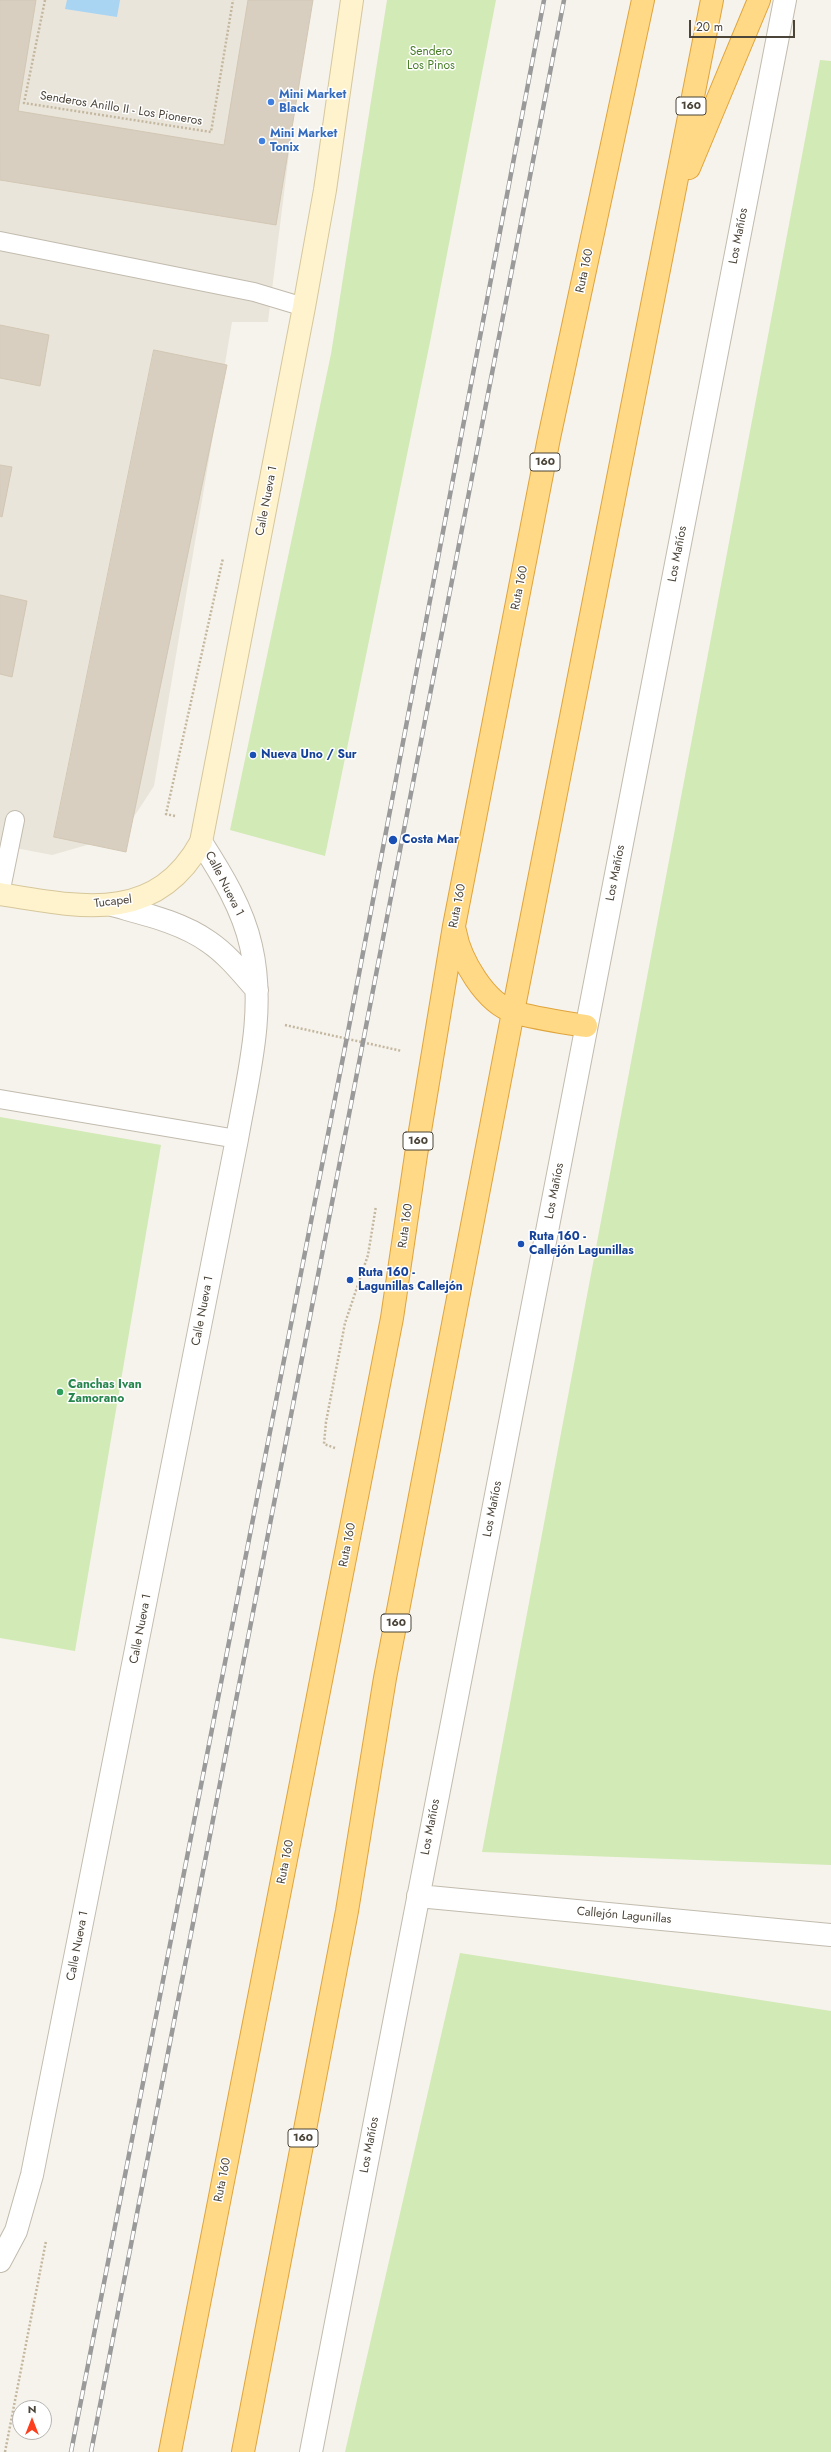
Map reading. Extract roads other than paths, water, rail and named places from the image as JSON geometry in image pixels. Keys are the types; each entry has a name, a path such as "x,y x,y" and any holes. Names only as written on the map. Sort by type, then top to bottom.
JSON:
{"highway":[{"name":"Ruta 160","path":"170,2452 392,1318 417,1147 454,926 549,438 643,0"},
{"name":"160","path":"242,2452 347,1911 385,1678 513,1012 712,0"},
{"path":"671,212 759,0"},
{"path":"454,926 458,944 474,977 486,991 513,1012 586,1026"}],"main road":[{"name":"Calle Nueva 1","path":"201,842 304,307 325,190 352,0"},
{"name":"Tucapel","path":"0,894 78,905 112,905 154,893 180,873 191,860 201,842"}],"street":[{"name":"Los Mañíos","path":"311,2452 785,0"},
{"name":"Calle Nueva 1","path":"0,2261 16,2231 26,2203 237,1139 257,1020 257,990 251,945 243,921 228,888 201,842"},
{"path":"112,905 179,925 208,941 225,955 257,990"},
{"name":"Callejón Lagunillas","path":"418,1896 831,1935"}],"lane":[{"path":"0,241 254,292 304,307"},
{"path":"0,894 14,820"},
{"path":"0,1099 237,1139"}],"water":[{"path":"67,0 120,0 117,17 65,9"}],"railway":[{"path":"71,2452 347,1037 544,0"},
{"path":"91,2452 564,0"}],"place":[{"name":"Mini Market Black","path":"271,102"},
{"name":"Mini Market Tonix","path":"262,141"},
{"name":"Nueva Uno / Sur","path":"253,755"},
{"name":"Costa Mar","path":"393,840"},
{"name":"Ruta 160 - Callejón Lagunillas","path":"521,1244"},
{"name":"Ruta 160 - Lagunillas Callejón","path":"350,1280"},
{"name":"Canchas Ivan Zamorano","path":"60,1392"}],"park label":[{"name":"Sendero Los Pinos","path":"431,59"}]}
